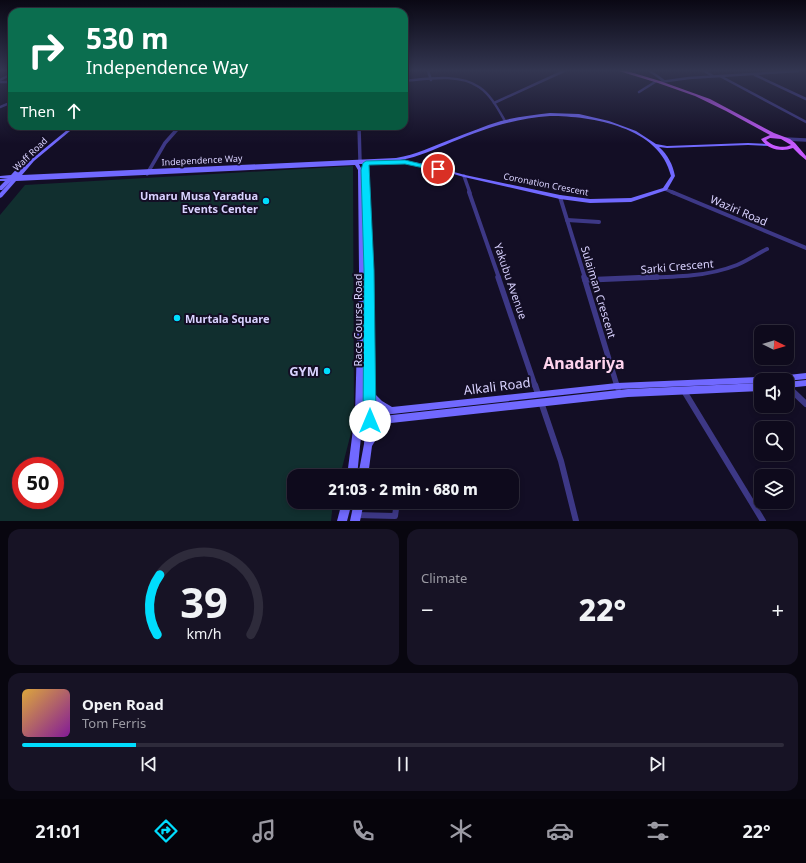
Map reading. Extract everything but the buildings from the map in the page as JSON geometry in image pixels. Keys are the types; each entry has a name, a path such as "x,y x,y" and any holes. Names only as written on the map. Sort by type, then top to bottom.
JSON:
{"main road":[{"path":"692,95 722,109 756,130 763,139 773,146 806,159"},
{"path":"696,95 712,101 759,128 781,138 793,145 806,159"},
{"path":"412,163 408,158 413,155 505,121 537,115 581,116 621,126 641,135 658,147 672,167 673,176 665,189"},
{"name":"Waff Road","path":"0,196 7,180 46,144 65,130"},
{"name":"Waff Road","path":"7,180 22,171 43,150 69,130"},
{"path":"748,144 767,137 781,138"},
{"path":"658,147 748,144 789,148 793,145"},
{"name":"Independence Way","path":"361,163 404,158 413,155"},
{"name":"Independence Way","path":"7,180 395,162"},
{"name":"Coronation Crescent","path":"395,162 412,163 560,197 590,201 631,200 665,189"},
{"name":"Race Course Road","path":"361,163 365,170 369,270 370,417 364,469"},
{"name":"Race Course Road","path":"353,469 359,418 362,228 361,163"},
{"path":"22,171 22,174 28,176"},
{"name":"Independence Way","path":"7,180 28,176 148,173"},
{"path":"7,180 23,179"},
{"name":"Alkali Road","path":"391,415 538,394 619,390 806,376"},
{"path":"794,385 806,383"},
{"name":"Alkali Road","path":"359,418 541,402 619,390 684,391 754,387"},
{"path":"368,444 377,430 391,415 369,393"},
{"path":"342,521 345,509"}],"street":[{"path":"488,95 505,121"},
{"path":"494,103 511,95"},
{"path":"756,95 806,122"},
{"path":"148,173 159,151 176,130"},
{"path":"359,130 361,163"},
{"path":"781,138 804,140"},
{"path":"793,145 804,140"},
{"name":"Yakubu Avenue","path":"464,176 538,394"},
{"name":"Waziri Road","path":"665,189 806,248"},
{"name":"Sulaiman Crescent","path":"560,197 619,390"},
{"path":"567,220 599,222"},
{"name":"Sarki Crescent","path":"585,280 680,276 719,271 743,263 767,249"},
{"path":"684,391 763,521"},
{"path":"794,393 806,404"},
{"path":"541,402 555,440 572,499 576,521"},
{"path":"356,518 395,516 396,509"}],"green space":[{"name":"Murtala Square","path":"353,166 354,421 342,469 287,469 287,509 332,509 331,521 0,521 0,215 25,185"}],"place":[{"name":"Umaru Musa Yaradua Events Center","path":"266,201"},
{"name":"Murtala Square","path":"177,318"},
{"name":"GYM","path":"327,371"}],"district":[{"name":"Anadariya","path":"584,363"}],"route":[{"path":"370,421 368,370 369,270 366,163 405,162 425,165 438,169"}]}
